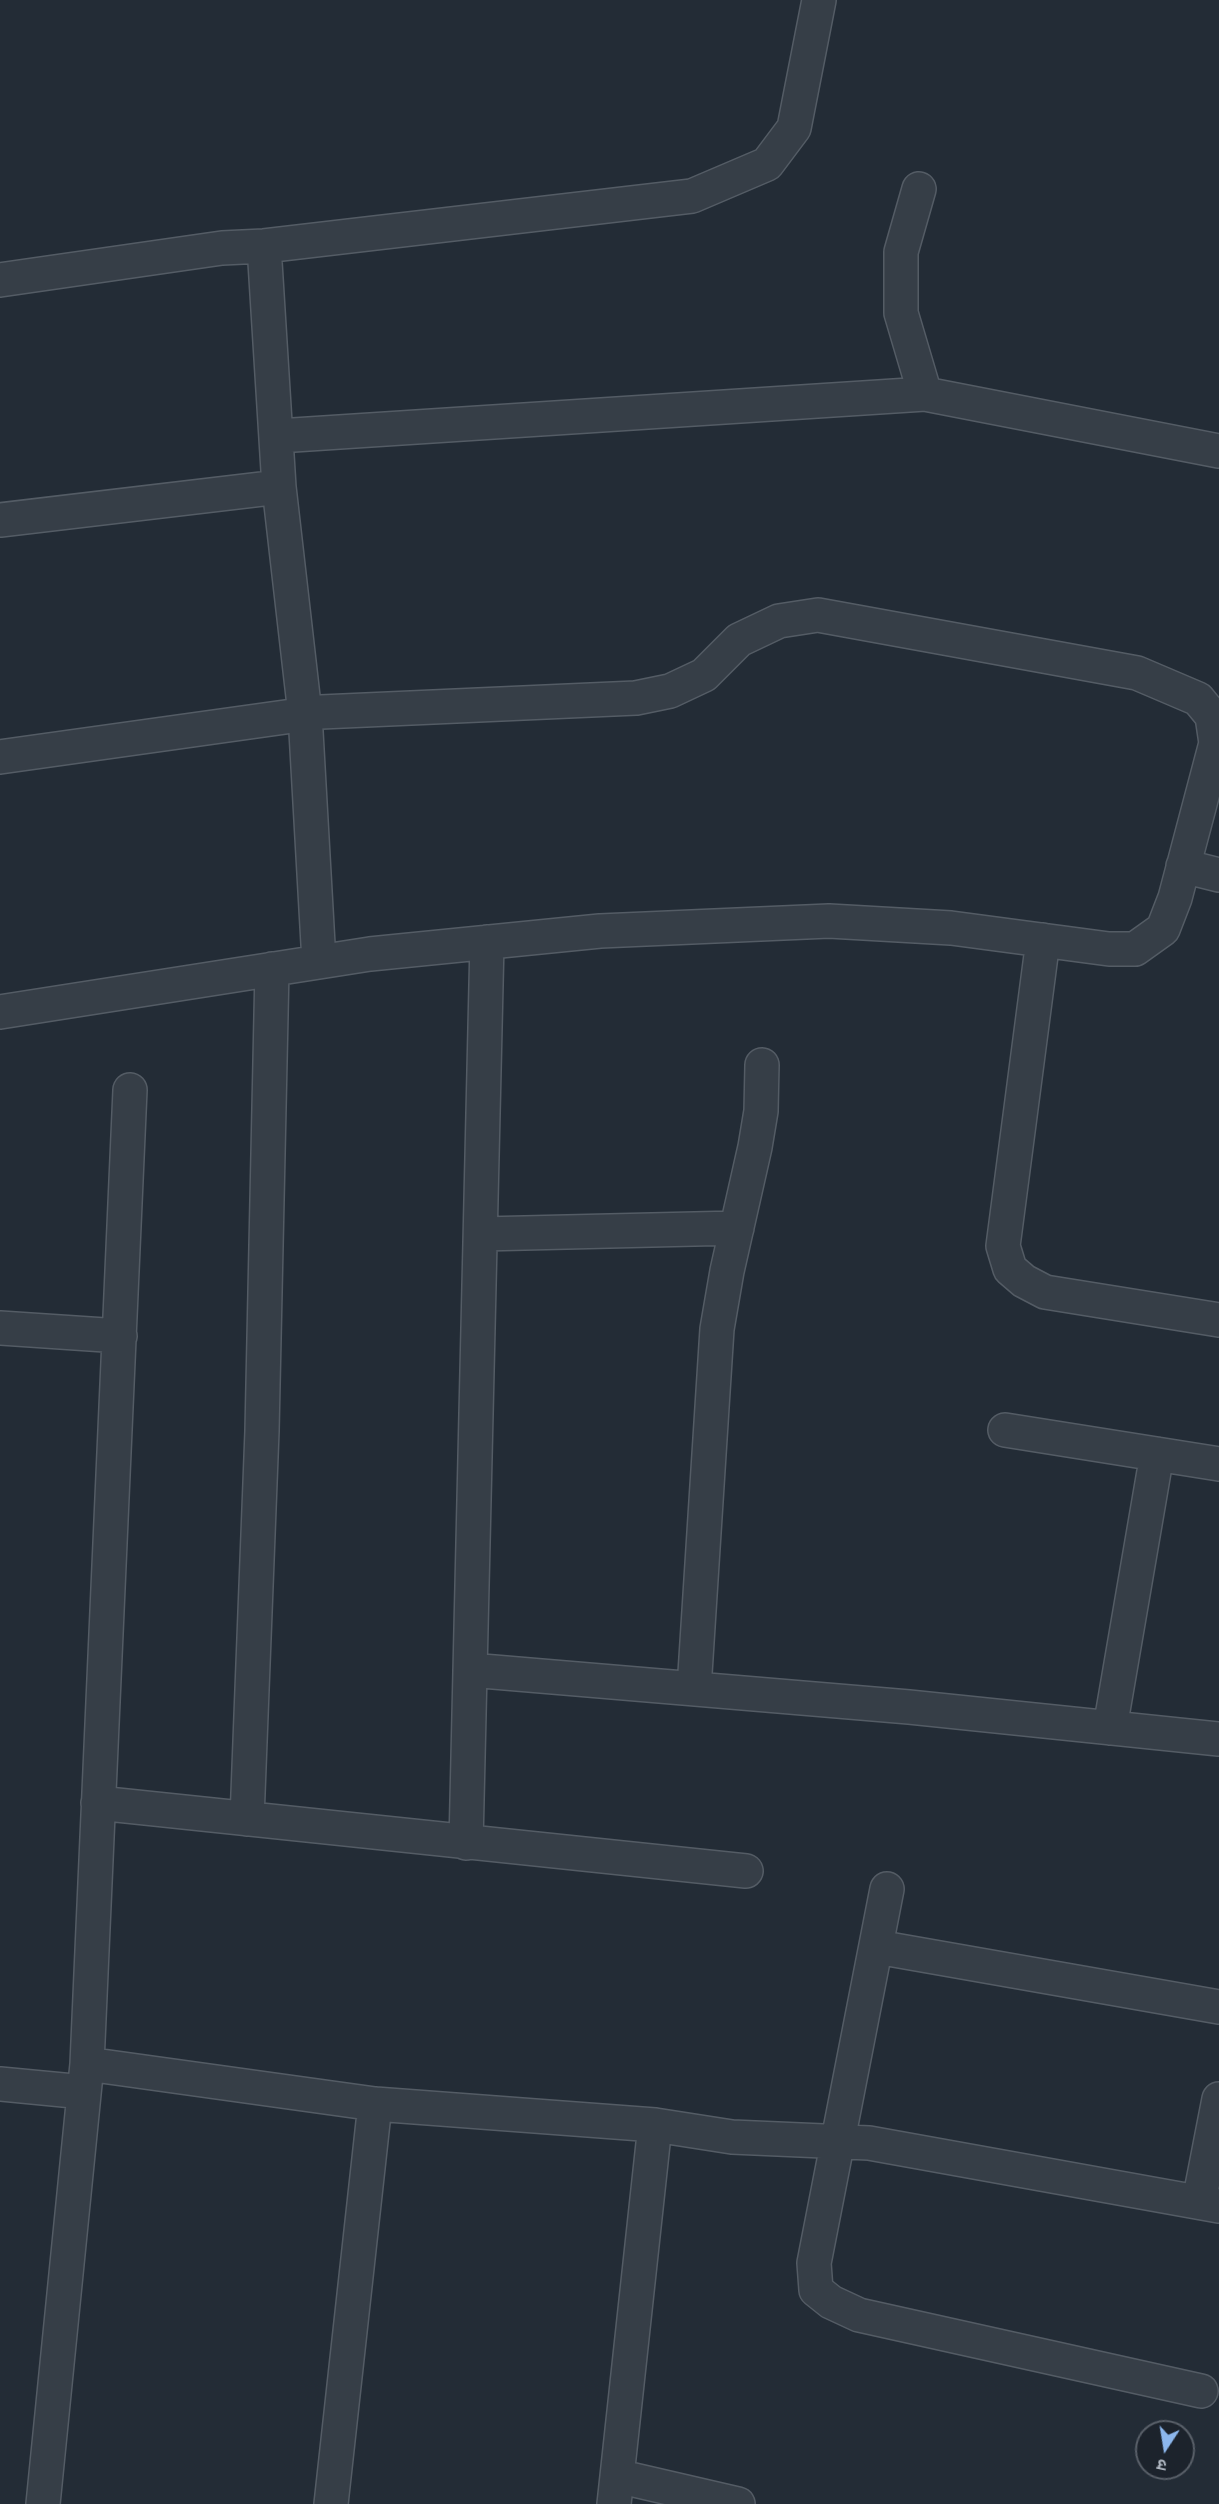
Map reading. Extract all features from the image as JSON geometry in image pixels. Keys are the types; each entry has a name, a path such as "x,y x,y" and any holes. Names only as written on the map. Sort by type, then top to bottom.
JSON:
{"street":[{"path":"0,280 222,248 264,246 692,196 767,164 794,128 819,0"},
{"path":"919,189 901,252 901,313 925,394"},
{"path":"264,246 278,436 279,487 305,714 319,962"},
{"path":"278,436 925,394 1219,451"},
{"path":"0,520 279,487"},
{"path":"0,757 305,714 636,698 670,691 704,675 739,640 779,621 818,615 1137,673 1198,699 1212,716 1216,743 1183,866 1163,929 1135,949 1109,949 951,928 829,921 600,930 319,962 0,1012"},
{"path":"1183,866 1219,874"},
{"path":"1043,940 1003,1246 1010,1269 1024,1281 1046,1292 1219,1320"},
{"path":"465,1843 488,942"},
{"path":"247,1819 262,1431 272,969"},
{"path":"694,1689 717,1329 761,1111 762,1065"},
{"path":"43,2504 86,2078 130,1090"},
{"path":"482,1233 737,1228"},
{"path":"0,1328 120,1336"},
{"path":"1005,1430 1219,1464"},
{"path":"1110,1728 1157,1454"},
{"path":"470,1671 694,1689 1219,1739"},
{"path":"98,1803 746,1871"},
{"path":"887,1889 814,2263 816,2290 831,2302 859,2315 1201,2391"},
{"path":"877,1947 1219,2007"},
{"path":"0,2084 86,2078 375,2104 655,2125 732,2137 869,2143 1209,2204 1219,2099"},
{"path":"331,2504 375,2104"},
{"path":"655,2125 616,2490 738,2504"}]}
